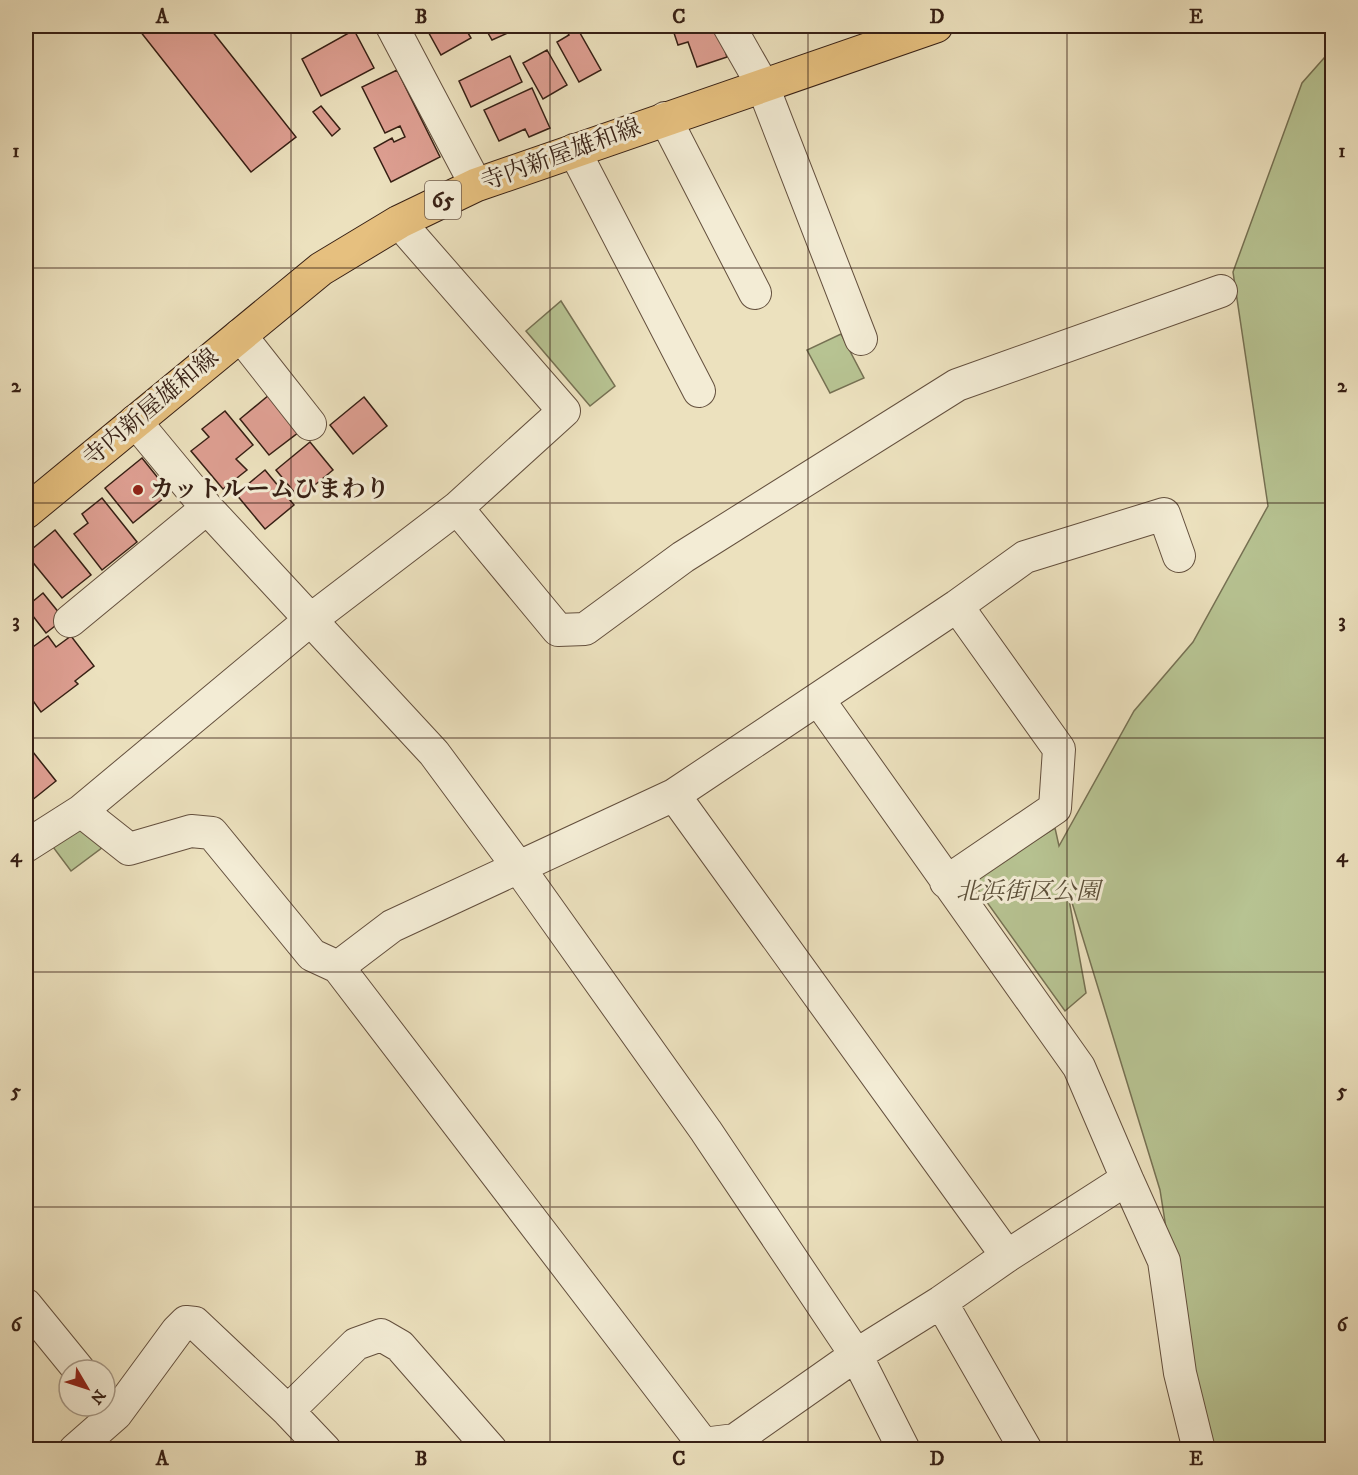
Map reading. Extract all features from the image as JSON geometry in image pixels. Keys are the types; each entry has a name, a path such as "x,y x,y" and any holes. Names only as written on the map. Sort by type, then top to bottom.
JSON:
{"main road":[{"name":"寺内新屋雄和線","path":"26,512 321,269 399,222 476,185 762,84 936,26"}],"street":[{"path":"392,26 476,185"},
{"path":"729,26 762,84 861,339"},
{"path":"665,118 755,292"},
{"path":"574,150 699,392"},
{"path":"26,846 81,812 309,621 457,508 564,411 399,222"},
{"path":"457,508 558,630 585,630 683,557 957,385 1221,291"},
{"path":"240,335 310,424"},
{"path":"135,421 207,508 309,621 434,753 519,868 706,1131 856,1355 904,1449"},
{"path":"70,621 207,508"},
{"path":"338,967 392,926 674,795 957,606 1025,557 1164,514 1179,556"},
{"path":"946,882 1055,808 1059,749 957,606"},
{"path":"818,699 1079,1067 1164,1261 1180,1373 1199,1449"},
{"path":"674,795 1006,1256"},
{"path":"81,812 129,849 191,831 212,833 312,955 338,967 703,1444 738,1444 856,1355 942,1302 1006,1256 1127,1179"},
{"path":"942,1302 1026,1449"},
{"path":"26,1305 69,1358"},
{"path":"117,1400 186,1322 195,1323 325,1449"},
{"path":"288,1411 356,1344 381,1335 400,1346 491,1449"},
{"path":"75,1449 101,1418"}],"green space":[{"name":"北浜街区公園","path":"1332,49 1332,1449 1211,1449 1191,1387 1160,1190 1066,883 1086,993 1065,1011 971,880 1055,828 1059,846 1134,711 1193,642 1268,506 1233,272 1302,83"},
{"path":"561,301 615,386 590,406 526,331"},
{"path":"841,334 864,378 830,393 807,350"},
{"path":"85,823 103,847 71,871 53,847"}],"building":[{"path":"136,26 208,26 296,137 251,172"},
{"path":"425,26 464,26 471,38 441,55"},
{"path":"484,26 518,26 519,28 492,40"},
{"path":"563,26 576,26 601,70 579,82 557,42 569,35"},
{"path":"676,26 705,26 707,30 717,27 727,57 697,67 688,42 678,45 674,33 678,32"},
{"path":"354,30 374,68 321,96 302,59"},
{"path":"547,50 567,85 543,99 523,63"},
{"path":"510,56 522,82 471,107 459,81"},
{"path":"397,70 440,157 391,182 374,148 392,138 394,142 405,137 400,126 385,133 362,87"},
{"path":"532,88 550,128 529,137 525,129 499,141 484,110"},
{"path":"321,106 340,129 332,136 313,112"},
{"path":"269,395 299,432 269,455 240,419"},
{"path":"364,397 387,426 353,454 330,425"},
{"path":"225,411 253,445 236,459 247,470 223,489 191,451 209,437 202,429"},
{"path":"310,442 333,470 299,498 276,470"},
{"name":"カットルームひまわり","path":"142,458 170,493 133,523 105,488"},
{"path":"265,470 294,505 265,529 236,494"},
{"path":"102,498 137,542 102,570 74,534 88,523 82,514"},
{"path":"55,530 91,575 62,598 26,554"},
{"path":"43,593 64,619 46,633 26,607"},
{"path":"48,636 56,647 71,636 94,666 75,681 78,684 41,712 26,691 26,646 30,649"},
{"path":"29,747 56,781 26,805 26,750"}],"place":[{"name":"カットルームひまわり","path":"138,490"}]}
